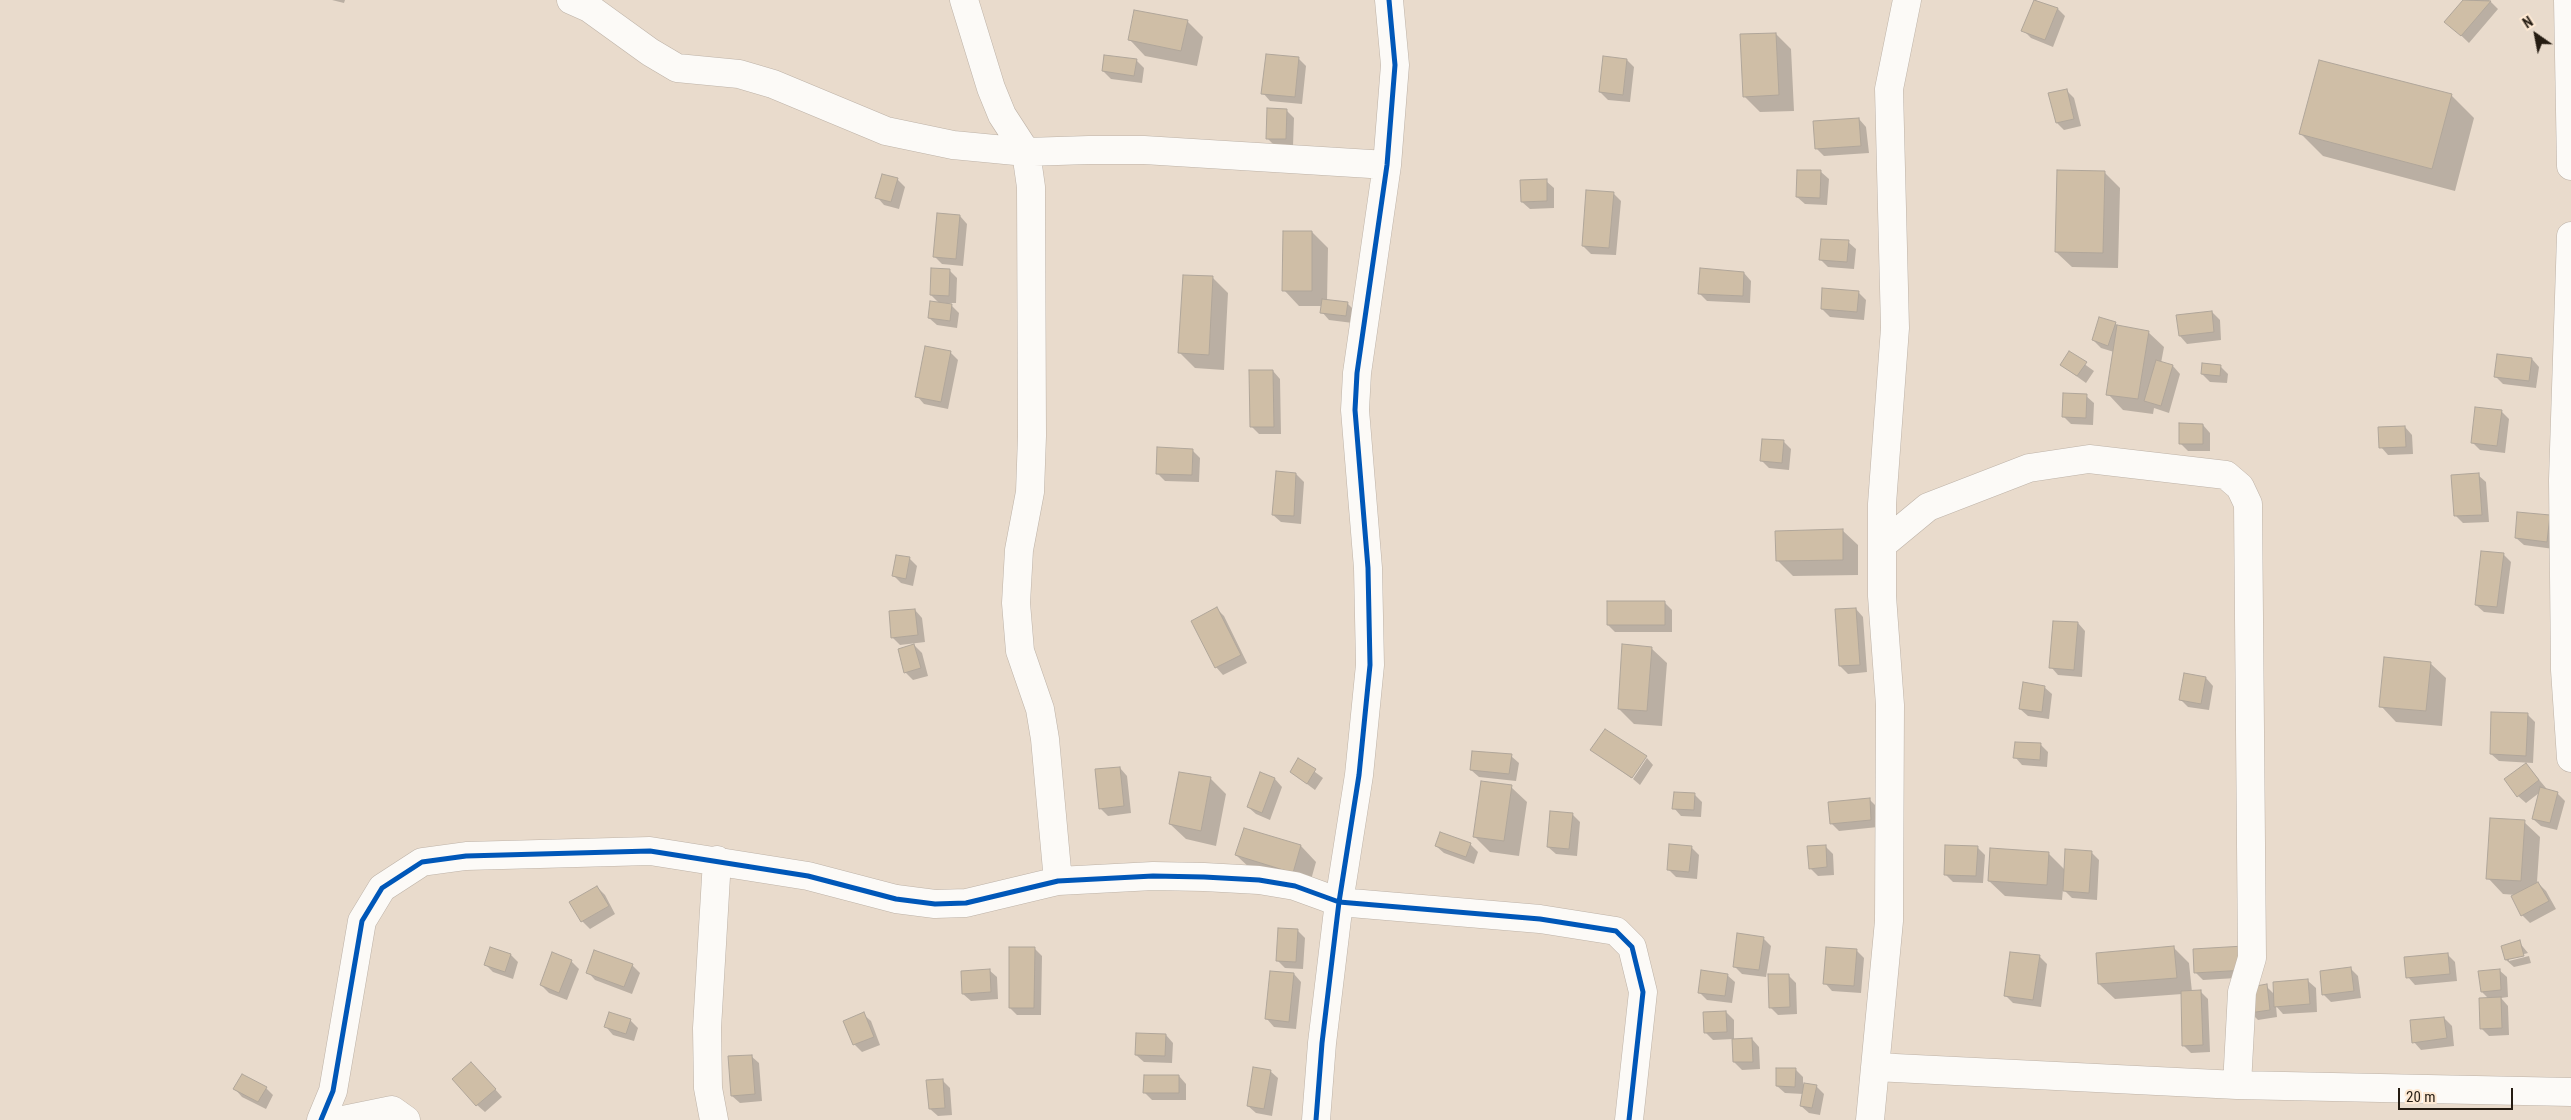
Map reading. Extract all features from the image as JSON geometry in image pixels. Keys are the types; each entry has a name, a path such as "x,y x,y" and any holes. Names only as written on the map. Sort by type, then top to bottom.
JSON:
{"street":[{"path":"571,0 589,8 650,52 678,68 739,74 773,84 886,131 953,144 1026,152 1144,150 1387,165"},
{"path":"964,0 991,88 1002,115 1026,152 1031,187 1033,229 1030,492 1019,550 1016,603 1020,651 1040,709 1058,881"},
{"path":"1316,1120 1322,1043 1339,902 1359,775 1370,665 1368,568 1355,410 1357,374 1387,165 1395,65 1389,0"},
{"path":"1870,1120 1889,921 1890,705 1882,596 1882,504 1895,328 1889,88 1906,0"},
{"path":"2568,0 2571,166"},
{"path":"2571,236 2563,490 2565,670 2571,758"},
{"path":"1882,545 1928,507 2029,468 2089,460 2226,475 2240,487 2248,504 2252,958 2242,992 2237,1085"},
{"path":"321,1120 333,1091 362,921 382,888 422,862 466,856 650,851 808,876 896,899 935,904 975,901 1058,881 1153,876 1259,880 1295,886 1339,902 1540,919 1616,931 1632,948 1643,992 1630,1120"},
{"path":"714,1120 708,1088 707,1028 716,860"},
{"path":"1875,1067 2237,1085 2571,1092"},
{"path":"343,1120 392,1110 406,1120"}],"building":[{"path":"2034,0 2058,8 2045,40 2021,31"},
{"path":"2463,0 2491,1 2461,36 2444,22"},
{"path":"1134,10 1188,20 1181,51 1128,40"},
{"path":"1776,33 1779,95 1743,97 1740,34"},
{"path":"1266,54 1299,57 1295,97 1261,94"},
{"path":"1104,55 1137,59 1134,76 1102,71"},
{"path":"1603,56 1627,59 1623,95 1599,92"},
{"path":"2319,60 2452,94 2432,169 2299,134"},
{"path":"2067,89 2074,119 2056,123 2048,93"},
{"path":"1267,108 1287,109 1286,139 1266,139"},
{"path":"1859,118 1861,146 1815,149 1813,121"},
{"path":"1797,170 1821,170 1820,198 1796,197"},
{"path":"2057,170 2105,171 2103,253 2055,252"},
{"path":"882,174 898,178 891,202 875,198"},
{"path":"1547,179 1547,201 1521,202 1520,180"},
{"path":"1586,190 1614,192 1609,248 1582,246"},
{"path":"937,213 960,215 956,259 933,257"},
{"path":"1283,231 1312,231 1312,291 1282,291"},
{"path":"1821,239 1849,240 1847,262 1819,260"},
{"path":"931,268 950,269 949,296 930,295"},
{"path":"1700,268 1744,272 1743,296 1698,294"},
{"path":"1183,275 1213,276 1209,355 1178,353"},
{"path":"1822,288 1859,291 1857,312 1821,309"},
{"path":"1322,299 1348,302 1346,316 1320,313"},
{"path":"930,301 952,304 950,321 928,318"},
{"path":"2212,311 2214,332 2179,336 2176,315"},
{"path":"2099,317 2116,322 2108,346 2092,340"},
{"path":"2117,325 2149,331 2138,399 2106,395"},
{"path":"925,346 951,351 941,402 915,397"},
{"path":"2069,351 2087,362 2077,376 2060,365"},
{"path":"2497,354 2532,358 2529,381 2494,377"},
{"path":"2156,360 2173,365 2161,406 2144,401"},
{"path":"2202,363 2221,365 2220,376 2201,374"},
{"path":"1249,370 1273,370 1274,427 1250,427"},
{"path":"2063,393 2087,394 2086,418 2062,417"},
{"path":"2475,407 2502,410 2497,446 2471,443"},
{"path":"2179,423 2203,424 2203,444 2179,444"},
{"path":"2405,426 2406,447 2379,448 2378,427"},
{"path":"1762,439 1784,440 1782,463 1760,461"},
{"path":"1157,447 1193,449 1192,475 1156,474"},
{"path":"1276,471 1296,473 1294,516 1272,515"},
{"path":"2479,473 2482,515 2454,516 2451,475"},
{"path":"2517,512 2550,515 2547,542 2515,538"},
{"path":"1843,529 1843,560 1776,561 1775,531"},
{"path":"2481,551 2504,553 2497,607 2475,605"},
{"path":"896,555 910,557 906,579 892,576"},
{"path":"1607,601 1665,601 1665,625 1607,625"},
{"path":"1217,607 1241,655 1215,668 1191,621"},
{"path":"1856,608 1860,665 1839,666 1835,609"},
{"path":"915,609 918,635 891,638 889,611"},
{"path":"2053,621 2078,622 2074,670 2049,668"},
{"path":"914,644 921,668 904,673 898,649"},
{"path":"1622,644 1652,647 1647,711 1618,709"},
{"path":"2384,657 2431,662 2426,711 2379,707"},
{"path":"2184,673 2206,677 2201,704 2179,700"},
{"path":"2023,682 2045,686 2042,712 2019,709"},
{"path":"2491,712 2528,713 2526,756 2490,754"},
{"path":"1605,729 1647,756 1632,778 1590,750"},
{"path":"2015,742 2041,743 2040,760 2013,758"},
{"path":"1472,751 1512,754 1509,774 1470,770"},
{"path":"1298,758 1316,769 1307,784 1290,772"},
{"path":"2526,763 2539,780 2517,797 2504,779"},
{"path":"1120,767 1124,806 1099,809 1095,769"},
{"path":"1179,772 1211,777 1201,831 1169,824"},
{"path":"1260,772 1275,778 1262,813 1247,807"},
{"path":"1481,781 1512,785 1504,841 1473,837"},
{"path":"2540,787 2558,792 2550,823 2532,819"},
{"path":"1674,792 1695,793 1694,810 1672,809"},
{"path":"1870,798 1871,820 1830,824 1828,802"},
{"path":"1550,811 1573,813 1569,849 1547,847"},
{"path":"2490,818 2525,820 2521,881 2486,879"},
{"path":"1244,828 1301,845 1293,873 1235,855"},
{"path":"1440,832 1471,843 1466,857 1435,846"},
{"path":"1669,844 1692,846 1689,872 1667,870"},
{"path":"1826,845 1827,867 1809,869 1807,846"},
{"path":"1945,845 1978,846 1976,876 1944,875"},
{"path":"1990,848 2049,852 2047,885 1988,881"},
{"path":"2065,849 2092,851 2089,893 2063,891"},
{"path":"2538,882 2549,901 2521,916 2511,896"},
{"path":"597,886 609,906 581,922 569,902"},
{"path":"1278,928 1298,929 1296,962 1276,961"},
{"path":"1737,933 1764,937 1759,970 1733,967"},
{"path":"2520,940 2524,956 2505,960 2501,946"},
{"path":"2174,946 2177,978 2098,984 2096,953"},
{"path":"2244,946 2246,970 2194,973 2193,949"},
{"path":"490,947 511,954 505,972 484,965"},
{"path":"1009,947 1035,947 1034,1008 1009,1008"},
{"path":"1826,947 1857,949 1854,986 1823,984"},
{"path":"594,950 633,964 624,987 586,973"},
{"path":"552,952 572,960 559,993 540,985"},
{"path":"2010,952 2040,955 2033,1000 2004,996"},
{"path":"2448,953 2450,974 2406,978 2404,957"},
{"path":"2351,967 2354,991 2322,995 2320,971"},
{"path":"990,969 991,992 962,994 961,971"},
{"path":"2500,969 2501,990 2481,992 2478,971"},
{"path":"1701,970 1728,974 1725,996 1698,993"},
{"path":"1270,971 1294,973 1289,1022 1265,1019"},
{"path":"1768,974 1789,974 1790,1007 1769,1008"},
{"path":"2308,979 2310,1004 2274,1007 2273,982"},
{"path":"2267,984 2270,1010 2249,1013 2245,988"},
{"path":"2201,990 2203,1045 2182,1046 2181,991"},
{"path":"2501,997 2502,1028 2480,1029 2479,998"},
{"path":"1726,1011 1727,1032 1704,1033 1703,1012"},
{"path":"609,1012 631,1019 626,1034 604,1027"},
{"path":"864,1012 874,1037 853,1045 843,1021"},
{"path":"2444,1017 2447,1038 2412,1043 2410,1020"},
{"path":"1136,1033 1166,1034 1165,1056 1135,1055"},
{"path":"1752,1038 1753,1062 1733,1062 1732,1039"},
{"path":"752,1055 755,1094 731,1096 728,1056"},
{"path":"471,1062 496,1089 476,1106 452,1079"},
{"path":"1253,1067 1271,1070 1264,1109 1247,1106"},
{"path":"1776,1068 1796,1068 1795,1087 1776,1086"},
{"path":"242,1074 267,1087 258,1102 233,1089"},
{"path":"1144,1075 1179,1075 1179,1093 1143,1093"},
{"path":"943,1079 945,1108 929,1109 926,1080"},
{"path":"1804,1083 1817,1085 1812,1108 1800,1106"}],"cycle path":[{"path":"1316,1120 1322,1043 1339,902 1359,775 1370,665 1368,568 1355,410 1357,373 1387,165 1395,65 1389,0"},
{"path":"321,1120 333,1091 362,921 382,888 422,862 466,856 650,851 808,876 896,899 935,904 966,903 1058,881 1153,876 1204,877 1259,880 1295,886 1339,902 1540,919 1616,931 1632,947 1643,992 1629,1120"}]}
